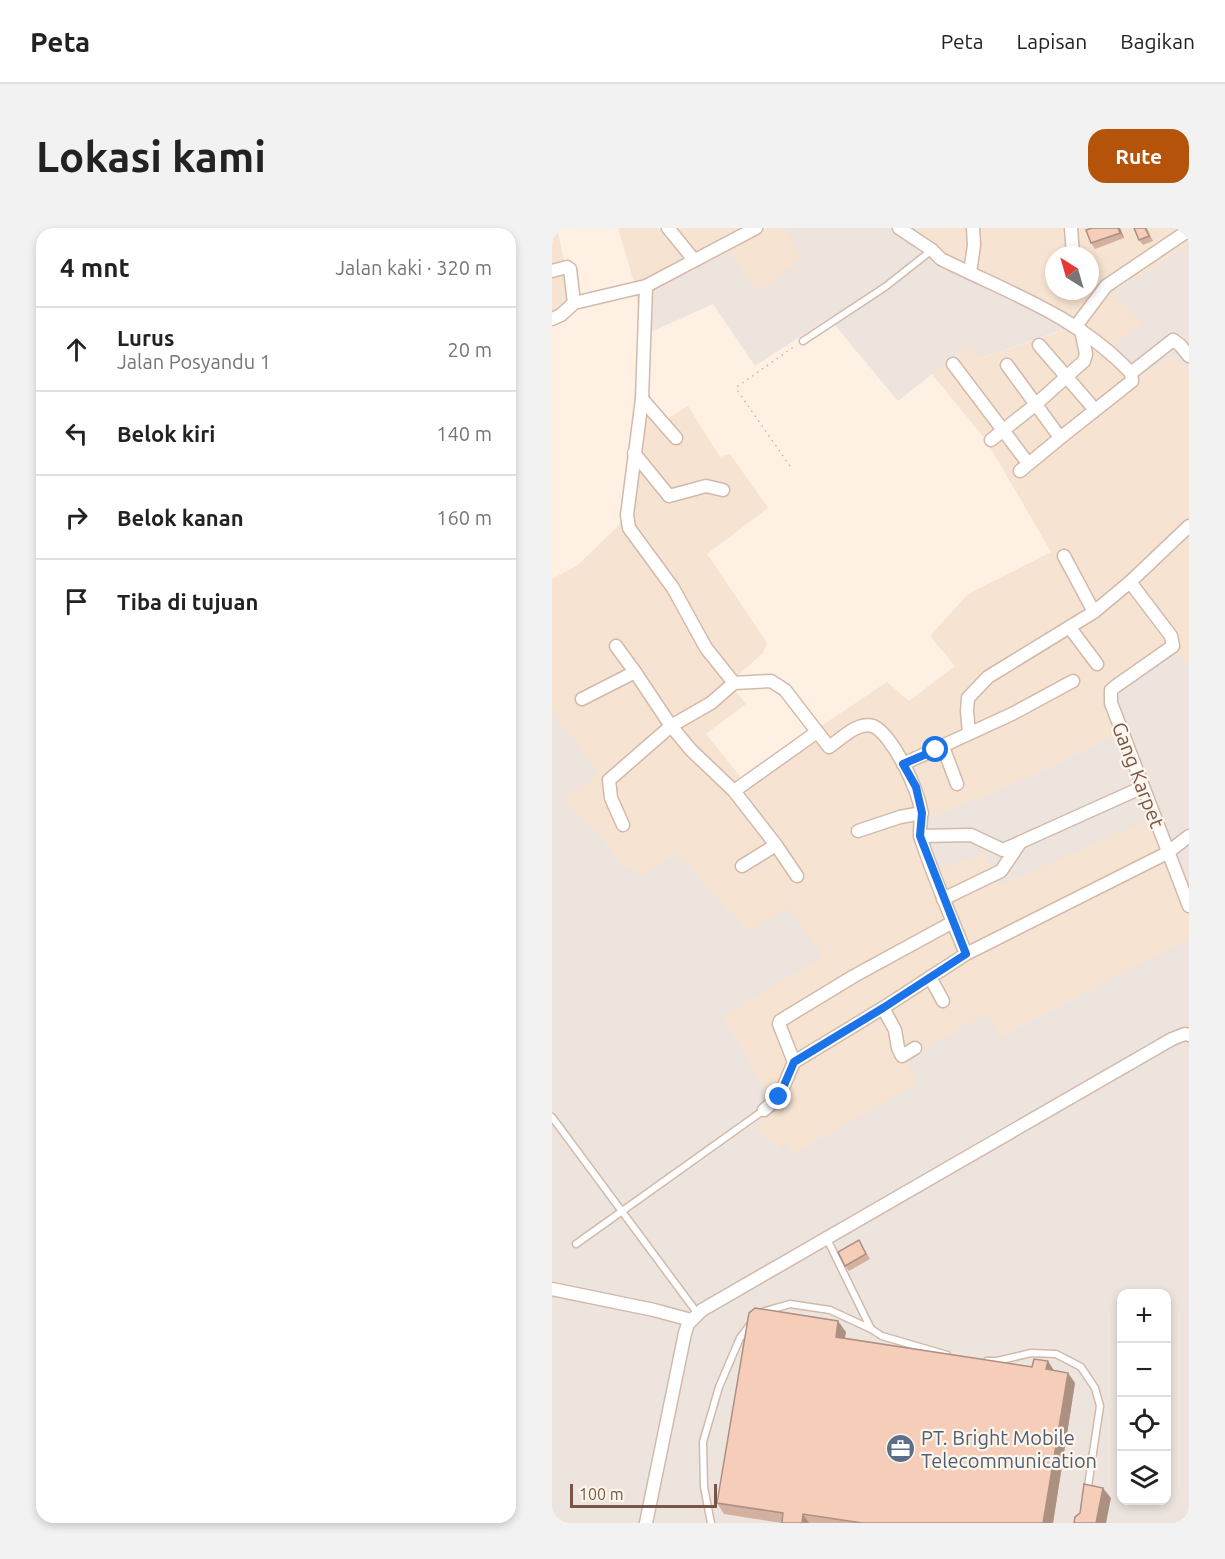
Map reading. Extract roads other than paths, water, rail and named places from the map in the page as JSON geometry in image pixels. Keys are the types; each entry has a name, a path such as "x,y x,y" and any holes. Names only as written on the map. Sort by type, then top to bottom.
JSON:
{"street":[{"path":"668,228 694,260"},
{"path":"552,319 561,315 574,303 646,286 756,228"},
{"path":"899,228 942,259 1018,294 1078,328 1100,343 1131,373 1132,381 1020,471"},
{"path":"970,273 974,245 973,228"},
{"path":"1071,228 1072,246"},
{"path":"1078,328 1106,286 1189,230"},
{"path":"552,272 570,268 574,303"},
{"path":"646,286 642,399 627,515 629,528 673,588 706,648 734,683"},
{"path":"991,440 1035,405 1084,361 1086,354 1078,328"},
{"path":"1131,373 1173,340 1189,356"},
{"path":"1039,345 1090,404"},
{"path":"953,364 1024,458"},
{"path":"1007,365 1056,432"},
{"path":"642,399 676,438"},
{"path":"634,453 669,496 706,486 723,490"},
{"path":"969,733 968,698 988,677 1094,612 1188,529"},
{"path":"1064,556 1094,612"},
{"name":"Gang Karpet","path":"1130,582 1170,636 1173,645 1111,690 1110,696 1167,853 1189,906"},
{"path":"1070,628 1097,664"},
{"path":"616,646 671,726 691,750 734,791 798,876"},
{"path":"582,699 635,672"},
{"path":"623,825 611,798 609,780 671,726 711,703 734,683 771,681 786,690 830,747 864,725 875,727 888,740 916,787 922,813 920,836 966,954"},
{"path":"903,764 1012,714 1073,681"},
{"path":"734,791 822,739"},
{"path":"943,747 957,784"},
{"path":"920,836 971,835 1003,850 1143,786"},
{"path":"858,831 900,817 922,813"},
{"path":"764,1110 779,1097 794,1062 966,954 1167,853 1189,836"},
{"path":"944,899 1001,871 1021,842"},
{"path":"741,866 776,845"},
{"path":"794,1062 779,1024 780,1021 854,976 953,922"},
{"path":"930,977 943,1001"},
{"path":"883,1008 895,1030 902,1056 915,1048"},
{"path":"646,1523 685,1333 694,1317 826,1238 1172,1039 1185,1034 1189,1035"},
{"path":"552,1290 694,1317"}],"lane":[{"path":"803,341 885,287 932,250"},
{"path":"576,1244 764,1110"},
{"path":"552,1117 622,1211 694,1317"},
{"path":"826,1238 871,1329"},
{"path":"759,1313 790,1305 830,1310 882,1336 955,1357"},
{"path":"711,1523 704,1487 703,1442 718,1387 740,1338 753,1322"},
{"path":"982,1361 997,1361 1031,1353 1056,1354 1081,1367 1095,1388 1100,1406 1086,1500"}],"place":[{"name":"PT. Bright Mobile Telecommunication","path":"900,1449"}]}
